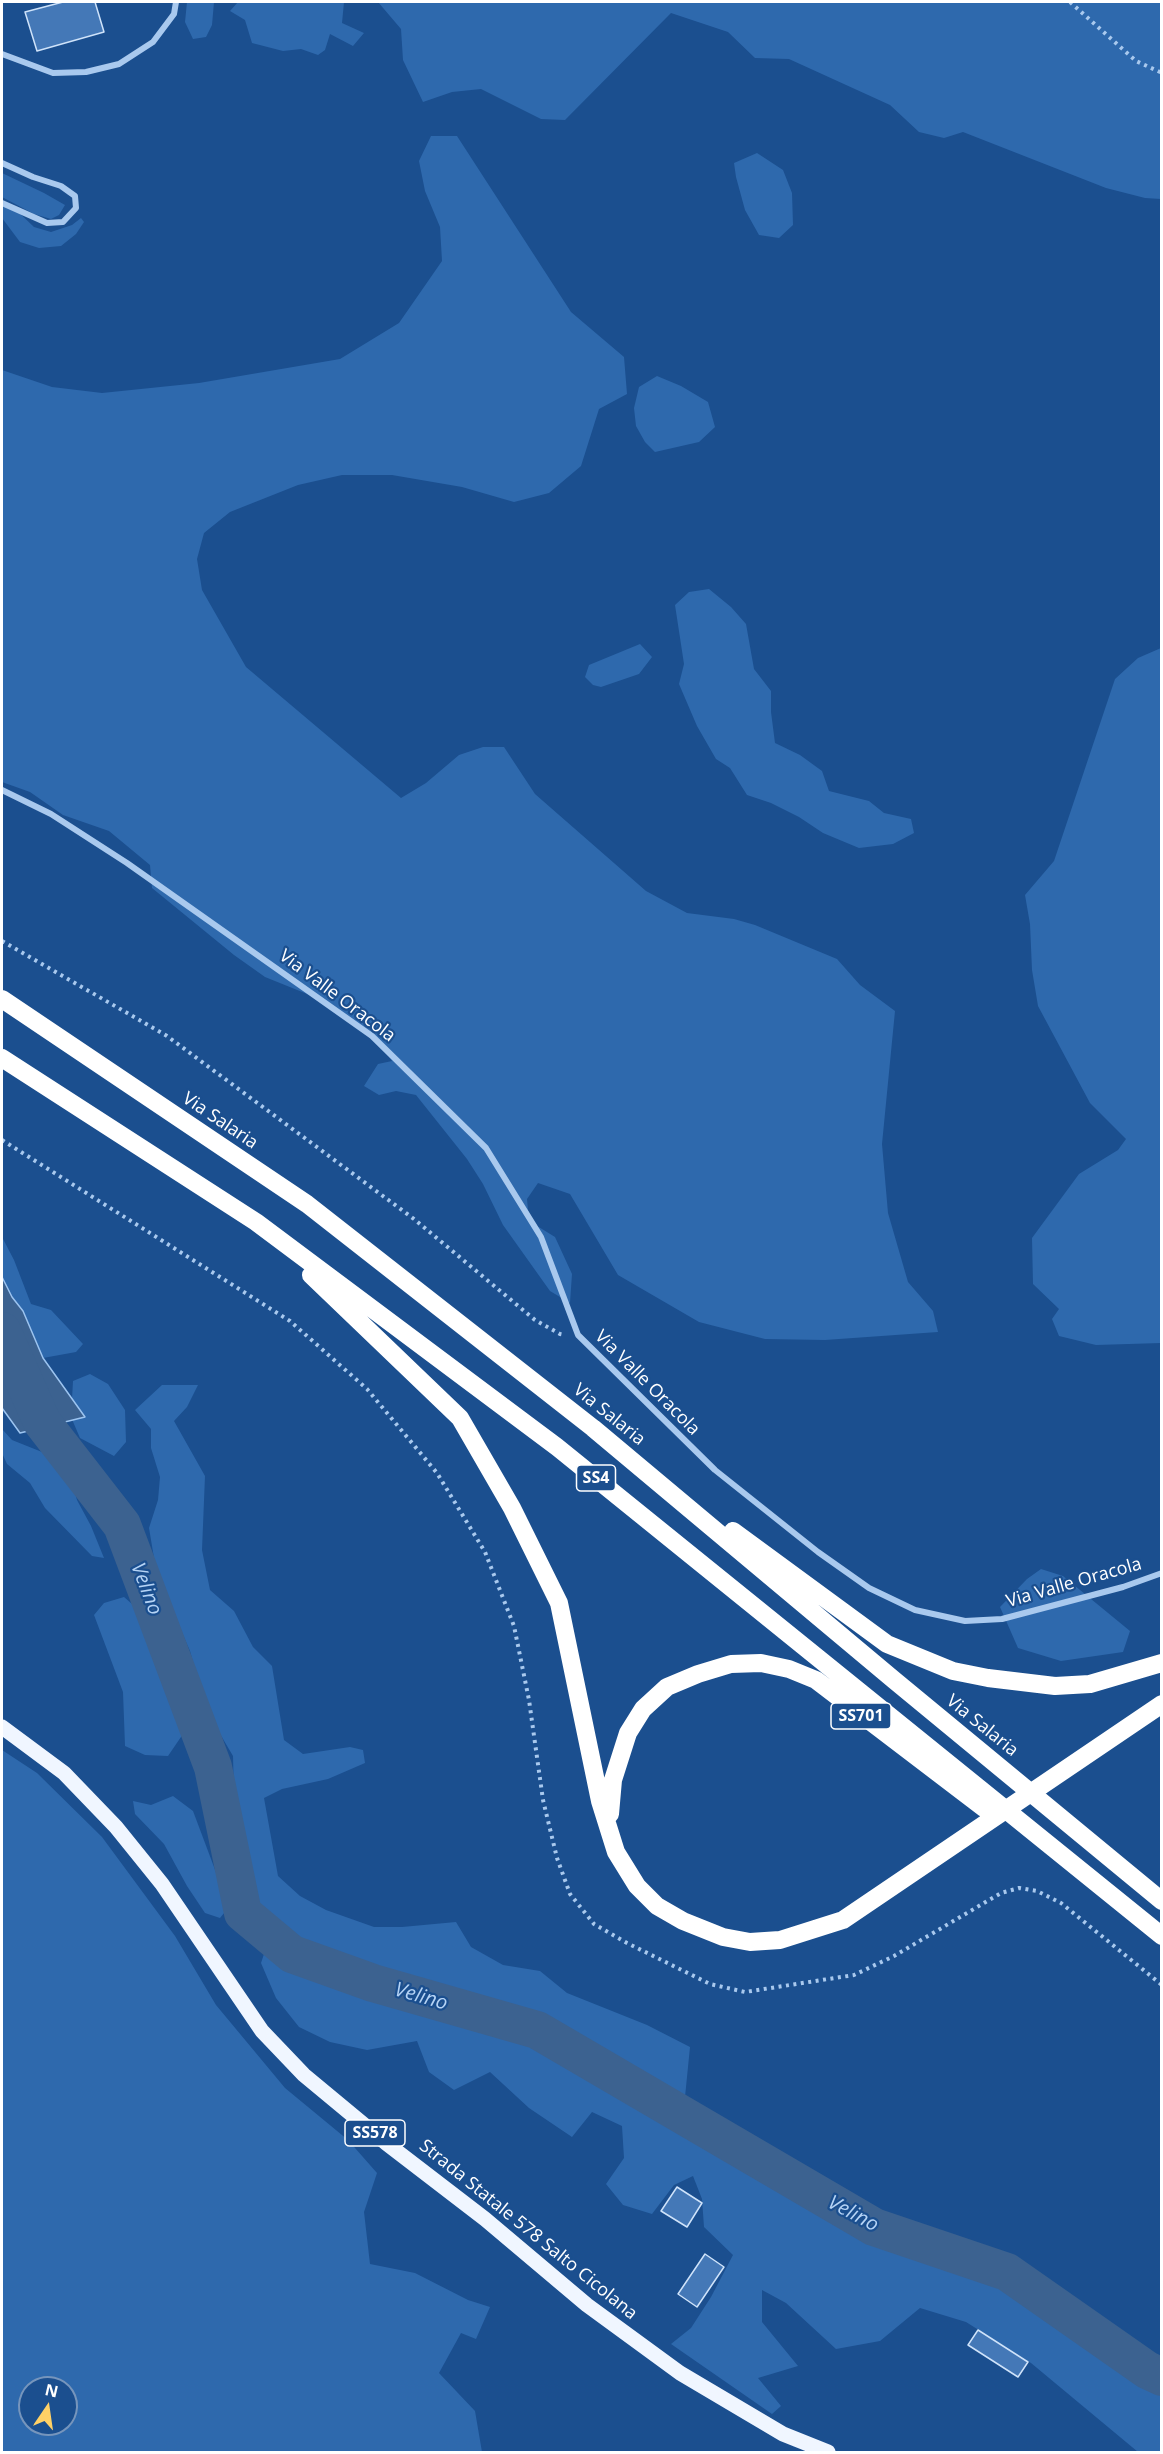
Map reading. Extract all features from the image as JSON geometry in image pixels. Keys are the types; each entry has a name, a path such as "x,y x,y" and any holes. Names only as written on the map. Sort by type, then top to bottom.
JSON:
{"highway":[{"name":"Via Salaria","path":"2,999 307,1204 593,1428 1161,1901"},
{"name":"SS4","path":"2,1058 256,1222 557,1447 1161,1938"},
{"name":"SS701","path":"256,1222 459,1418 507,1498 559,1603 600,1801 616,1852 637,1886 657,1906 683,1921 715,1934 750,1942 780,1940 843,1920 979,1830 1161,1704"},
{"path":"593,1428 887,1644 921,1660 953,1671 988,1678 1055,1686 1090,1684 1161,1663"},
{"name":"SS701","path":"611,1831 610,1801 613,1780 628,1733 643,1709 667,1687 698,1674 731,1664 761,1663 789,1669 816,1680 1061,1869 1161,1938"}],"main road":[{"name":"Strada Statale 578 Salto Cicolana","path":"2,1728 64,1773 116,1827 162,1884 262,2031 304,2075 386,2143 485,2219 596,2312 680,2373 783,2433 828,2452"}],"street":[{"path":"2,54 53,73 86,72 119,64 153,42 174,14 176,2"},
{"path":"2,163 61,186 75,196 76,208 63,222 47,224 2,203"},
{"name":"Via Valle Oracola","path":"2,790 51,814 127,863 372,1036 486,1148 541,1238 578,1335 714,1470 818,1552 869,1588 915,1610 965,1621 1002,1619 1123,1587 1161,1573"}],"path":[{"path":"1070,2 1136,61 1161,73"},
{"path":"2,941 167,1036 414,1219 535,1320 560,1334 578,1335"}],"shaded area":[{"path":"187,2 214,2 212,25 206,37 193,39 185,22"},
{"path":"238,2 344,2 342,23 364,33 353,46 330,34 325,50 318,55 301,49 283,51 252,43 245,20 230,11"},
{"path":"378,2 1161,2 1161,199 1145,198 1106,188 963,132 944,138 919,132 890,105 789,59 755,58 728,32 671,13 565,120 541,119 481,89 452,92 423,102 403,60 401,29"},
{"path":"431,136 457,136 571,312 624,357 627,394 599,409 581,466 549,493 514,502 462,487 392,475 342,475 298,485 230,512 204,533 197,559 202,590 246,667 401,798 426,783 459,755 483,747 504,747 535,794 646,891 687,913 734,919 755,925 837,959 860,985 895,1011 882,1144 888,1213 908,1282 933,1311 938,1332 825,1340 765,1339 699,1322 618,1275 570,1194 538,1183 527,1199 529,1221 555,1237 572,1274 570,1303 550,1291 503,1225 483,1184 467,1159 416,1095 396,1091 379,1095 364,1086 378,1064 392,1061 383,1046 317,998 265,977 234,955 152,888 150,865 109,831 63,815 30,792 2,782 2,370 52,387 102,393 199,383 340,359 399,323 442,261 440,227 425,191 419,161"},
{"path":"757,153 783,170 792,193 793,225 779,238 759,235 745,210 736,177 734,163"},
{"path":"2,173 65,205 59,215 51,219 34,214 2,197"},
{"path":"12,206 34,227 51,232 72,225 81,218 84,222 76,234 61,246 39,248 20,242 2,218 2,207"},
{"path":"657,376 681,386 708,402 715,427 699,442 655,452 645,442 636,426 634,408 639,387"},
{"path":"709,589 731,607 746,624 754,669 771,691 775,743 800,755 822,771 829,791 869,801 884,813 911,819 914,833 893,844 859,848 823,833 799,817 771,803 747,795 730,768 716,759 697,726 679,684 684,664 675,605 689,592"},
{"path":"640,644 652,657 639,674 601,687 593,685 585,677 589,665"},
{"path":"1161,648 1161,1343 1096,1345 1059,1336 1052,1319 1059,1309 1033,1284 1032,1238 1079,1174 1118,1150 1126,1139 1090,1103 1038,1006 1025,895 1054,861 1115,679 1138,658"},
{"path":"2,1237 14,1260 31,1304 51,1310 83,1344 76,1352 43,1358 27,1343 23,1311 12,1297 2,1277"},
{"path":"2,1277 12,1297 23,1311 43,1358 85,1417 20,1433 2,1408"},
{"path":"90,1374 108,1384 125,1410 126,1442 114,1456 80,1438 71,1417 73,1381"},
{"path":"162,1385 198,1385 187,1407 174,1421 205,1476 202,1550 210,1590 234,1611 253,1647 272,1666 284,1740 303,1754 350,1747 363,1750 365,1763 328,1779 282,1789 264,1798 278,1876 300,1896 326,1910 374,1927 456,1922 471,1947 503,1965 540,1971 567,1993 647,2025 690,2047 685,2097 625,2064 475,1999 407,1982 297,1944 265,1917 247,1880 234,1798 233,1756 206,1710 190,1651 157,1576 149,1528 158,1500 160,1477 151,1448 151,1429 135,1410"},
{"path":"2,1429 12,1440 42,1452 69,1471 77,1500 104,1558 92,1556 45,1508 30,1483 7,1464 2,1453"},
{"path":"1041,1569 1063,1576 1130,1631 1123,1652 1061,1661 1018,1648 1000,1607 1027,1579"},
{"path":"124,1597 154,1623 170,1658 183,1734 168,1756 145,1755 125,1746 123,1692 94,1615 104,1603"},
{"path":"2,1750 37,1773 102,1837 175,1936 216,2005 285,2088 348,2140 377,2173 364,2212 370,2264 415,2273 468,2300 490,2307 476,2339 461,2333 439,2373 475,2411 482,2452 2,2452"},
{"path":"173,1796 193,1811 229,1907 220,1918 205,1913 164,1844 135,1814 133,1801 151,1805"},
{"path":"265,1951 337,1983 496,2034 565,2060 855,2223 951,2266 1014,2283 1129,2363 1161,2382 1161,2452 1138,2452 1031,2363 966,2322 920,2308 880,2341 836,2349 786,2303 762,2290 762,2322 798,2366 758,2378 781,2406 772,2414 671,2344 691,2328 711,2297 733,2255 704,2227 702,2199 693,2176 674,2185 652,2214 623,2205 606,2184 624,2158 622,2126 592,2112 572,2137 529,2108 490,2072 454,2090 429,2072 417,2041 367,2050 330,2042 299,2027 276,1998 261,1963"}],"building":[{"path":"63,2 95,2 104,32 37,51 25,12"},
{"path":"677,2187 702,2203 687,2227 661,2211"},
{"path":"705,2254 724,2267 697,2307 678,2294"},
{"path":"978,2330 1028,2362 1018,2377 968,2345"}],"waterway":[{"name":"Velino","path":"2,1331 42,1422 122,1525 213,1767 243,1913 292,1954 373,1983 537,2030 874,2227 1007,2272 1147,2370 1162,2377"}]}
